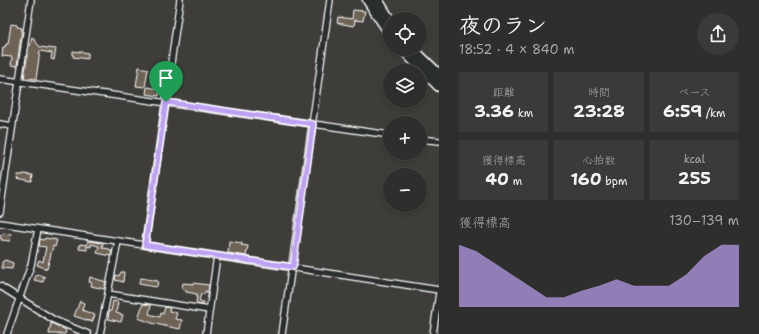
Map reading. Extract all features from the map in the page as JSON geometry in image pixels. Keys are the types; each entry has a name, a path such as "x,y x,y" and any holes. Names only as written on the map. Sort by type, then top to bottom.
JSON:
{"highway":[{"path":"368,0 383,22"},
{"path":"377,0 384,12"},
{"path":"410,56 439,86"},
{"path":"419,56 439,75"}],"street":[{"path":"0,212 30,0"},
{"path":"145,245 180,0"},
{"path":"282,334 293,267 330,0"},
{"path":"0,78 383,134"},
{"path":"0,124 12,126"},
{"path":"427,140 439,141"},
{"path":"0,223 293,267 439,291 434,334"},
{"path":"7,334 32,261 38,229"},
{"path":"100,334 118,241"},
{"path":"206,334 217,256"},
{"path":"0,286 64,325 88,334"},
{"path":"108,294 210,310"}],"building":[{"path":"353,10 365,11 363,21 355,20 354,26 337,23 338,17 352,19"},
{"path":"11,24 22,28 17,66 11,65 12,57 2,56 3,47 8,44"},
{"path":"32,37 40,47 56,49 54,60 51,59 52,53 40,51 36,79 24,78 29,45 30,46"},
{"path":"73,51 88,53 88,59 73,57"},
{"path":"139,67 148,69 145,87 136,86"},
{"path":"147,87 160,89 159,96 146,94"},
{"path":"18,175 33,175 32,182 17,179"},
{"path":"3,233 11,234 10,241 1,240 0,235"},
{"path":"45,238 57,240 55,247 53,246 47,269 37,265 39,260 43,262 46,247 39,246 40,239 44,240"},
{"path":"88,241 103,243 102,248 110,249 110,251 112,251 111,256 97,253 99,246 91,244 91,247 87,246 87,250 79,249 80,244 87,245"},
{"path":"229,241 242,243 241,245 248,246 246,256 228,253"},
{"path":"5,260 13,263 12,269 2,268 2,262"},
{"path":"121,272 124,272 123,282 115,280 116,275 119,276"},
{"path":"37,274 45,277 43,282 34,280"},
{"path":"90,277 106,282 104,289 91,286 92,283 89,282"},
{"path":"141,278 158,281 157,286 139,284"},
{"path":"183,283 209,285 208,292 205,291 205,294 201,294 199,301 204,302 203,305 196,304 197,294 186,292 186,290 182,289"},
{"path":"80,301 84,303 82,310 95,315 92,322 74,316"},
{"path":"113,301 118,302 116,313 123,315 121,322 108,319"},
{"path":"143,304 151,305 149,314 160,317 161,313 163,314 165,307 170,308 169,311 177,313 175,319 182,320 180,329 155,324 138,318"},
{"path":"51,323 66,330 65,334 49,334"}],"route":[{"path":"166,102 313,124 293,267 145,245 166,102"}]}
